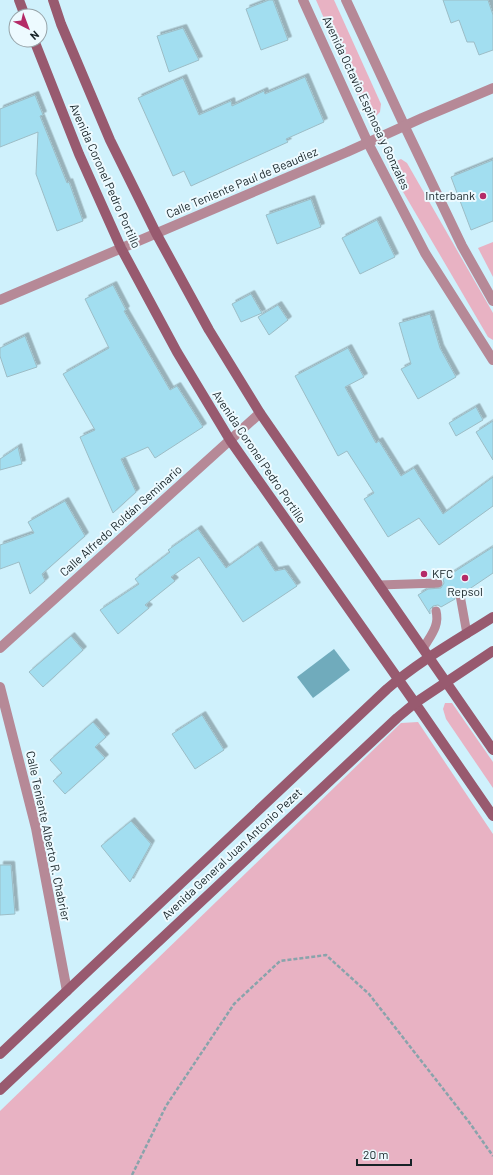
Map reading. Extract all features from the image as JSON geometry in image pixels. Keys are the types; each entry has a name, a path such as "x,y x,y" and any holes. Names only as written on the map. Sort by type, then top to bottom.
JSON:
{"main road":[{"name":"Avenida Coronel Pedro Portillo","path":"53,0 110,140 156,233 209,330 260,413 493,750"},
{"name":"Avenida Coronel Pedro Portillo","path":"37,48 79,154 121,248 176,352 230,440 415,702 493,816"},
{"name":"Avenida General Juan Antonio Pezet","path":"0,1054 398,679 493,617"},
{"name":"Avenida General Juan Antonio Pezet","path":"0,1090 397,718 415,702 493,651"}],"street":[{"name":"Avenida Octavio Espinosa y Gonzales","path":"303,0 368,143 425,252 489,349 493,360"},
{"name":"Avenida Octavio Espinosa y Gonzales","path":"346,0 404,127 462,246 493,301"},
{"name":"Calle Teniente Paul de Beaudiez","path":"0,300 493,88"},
{"name":"Calle Alfredo Roldán Seminario","path":"0,648 260,413"},
{"name":"Calle Teniente Alberto R. Chabrier","path":"0,687 36,828 67,991"}],"lane":[{"path":"379,585 438,583"},
{"path":"418,584 424,592"},
{"path":"460,595 467,634"},
{"path":"423,649 436,626 438,618 436,611"}],"path":[{"path":"132,1175 166,1106 234,1004 280,961 326,955 369,994 469,1122 493,1156"}],"shaded area":[{"path":"316,0 334,0 381,104 380,112 375,117 366,115"},
{"path":"401,159 407,163 493,313 493,340 488,337 392,173 394,162"},
{"path":"493,242 493,277 478,248"},
{"path":"445,703 452,703 493,762 493,788 446,719 443,709"},
{"path":"418,722 493,834 493,1175 0,1175 0,1111 401,723"}],"water":[{"path":"334,649 350,670 313,698 297,677"}],"building":[{"path":"269,0 273,0 288,40 261,50 246,9"},
{"path":"443,0 488,0 493,15 493,50 479,55 474,42 467,42 459,20 451,23"},
{"path":"183,28 199,60 169,72 157,36"},
{"path":"305,77 324,122 286,139 288,142 191,186 184,171 173,176 138,98 183,78 199,115 231,101 232,106 264,91 265,94"},
{"path":"35,95 43,115 40,116 67,183 69,182 83,221 57,231 36,174 38,132 0,147 0,109"},
{"path":"493,160 493,221 471,230 451,177"},
{"path":"311,199 321,227 277,244 266,215"},
{"path":"377,220 395,257 360,274 342,238"},
{"path":"113,285 126,310 124,311 170,390 177,386 203,427 155,458 148,447 121,459 136,492 113,513 80,437 95,430 63,374 109,348 85,299"},
{"path":"251,294 262,313 241,322 232,304"},
{"path":"278,305 288,320 269,335 258,317"},
{"path":"430,314 440,348 456,377 418,399 401,369 411,364 399,323"},
{"path":"25,336 37,367 7,377 0,356 0,348"},
{"path":"348,348 364,377 345,387 376,443 379,441 401,476 414,468 443,514 493,477 493,506 439,545 419,518 388,537 364,499 374,493 347,451 338,456 295,376"},
{"path":"476,407 483,420 456,436 449,423"},
{"path":"493,421 493,460 476,432"},
{"path":"18,447 22,464 0,470 0,459"},
{"path":"65,501 85,536 42,574 45,581 30,594 19,562 0,569 0,545 34,533 28,522"},
{"path":"198,529 226,568 258,545 275,571 285,569 297,586 243,622 199,557 171,577 175,581 145,605 149,608 118,634 100,610 139,584 135,579 170,552 168,550"},
{"name":"Repsol","path":"493,547 493,573 465,592 462,589 456,590 454,593 455,599 441,607 438,605 433,606 430,609 430,614 418,595 428,589 441,588 444,583 443,579"},
{"path":"71,636 83,650 43,687 29,672"},
{"path":"202,715 224,750 195,769 172,734"},
{"path":"93,722 106,737 95,747 105,758 65,794 53,781 62,773 50,760"},
{"path":"131,821 151,844 130,882 101,846"},
{"path":"0,865 11,865 15,914 0,915"}],"place":[{"name":"Interbank","path":"483,196"},
{"name":"KFC","path":"424,574"},
{"name":"Repsol","path":"465,578"}]}
